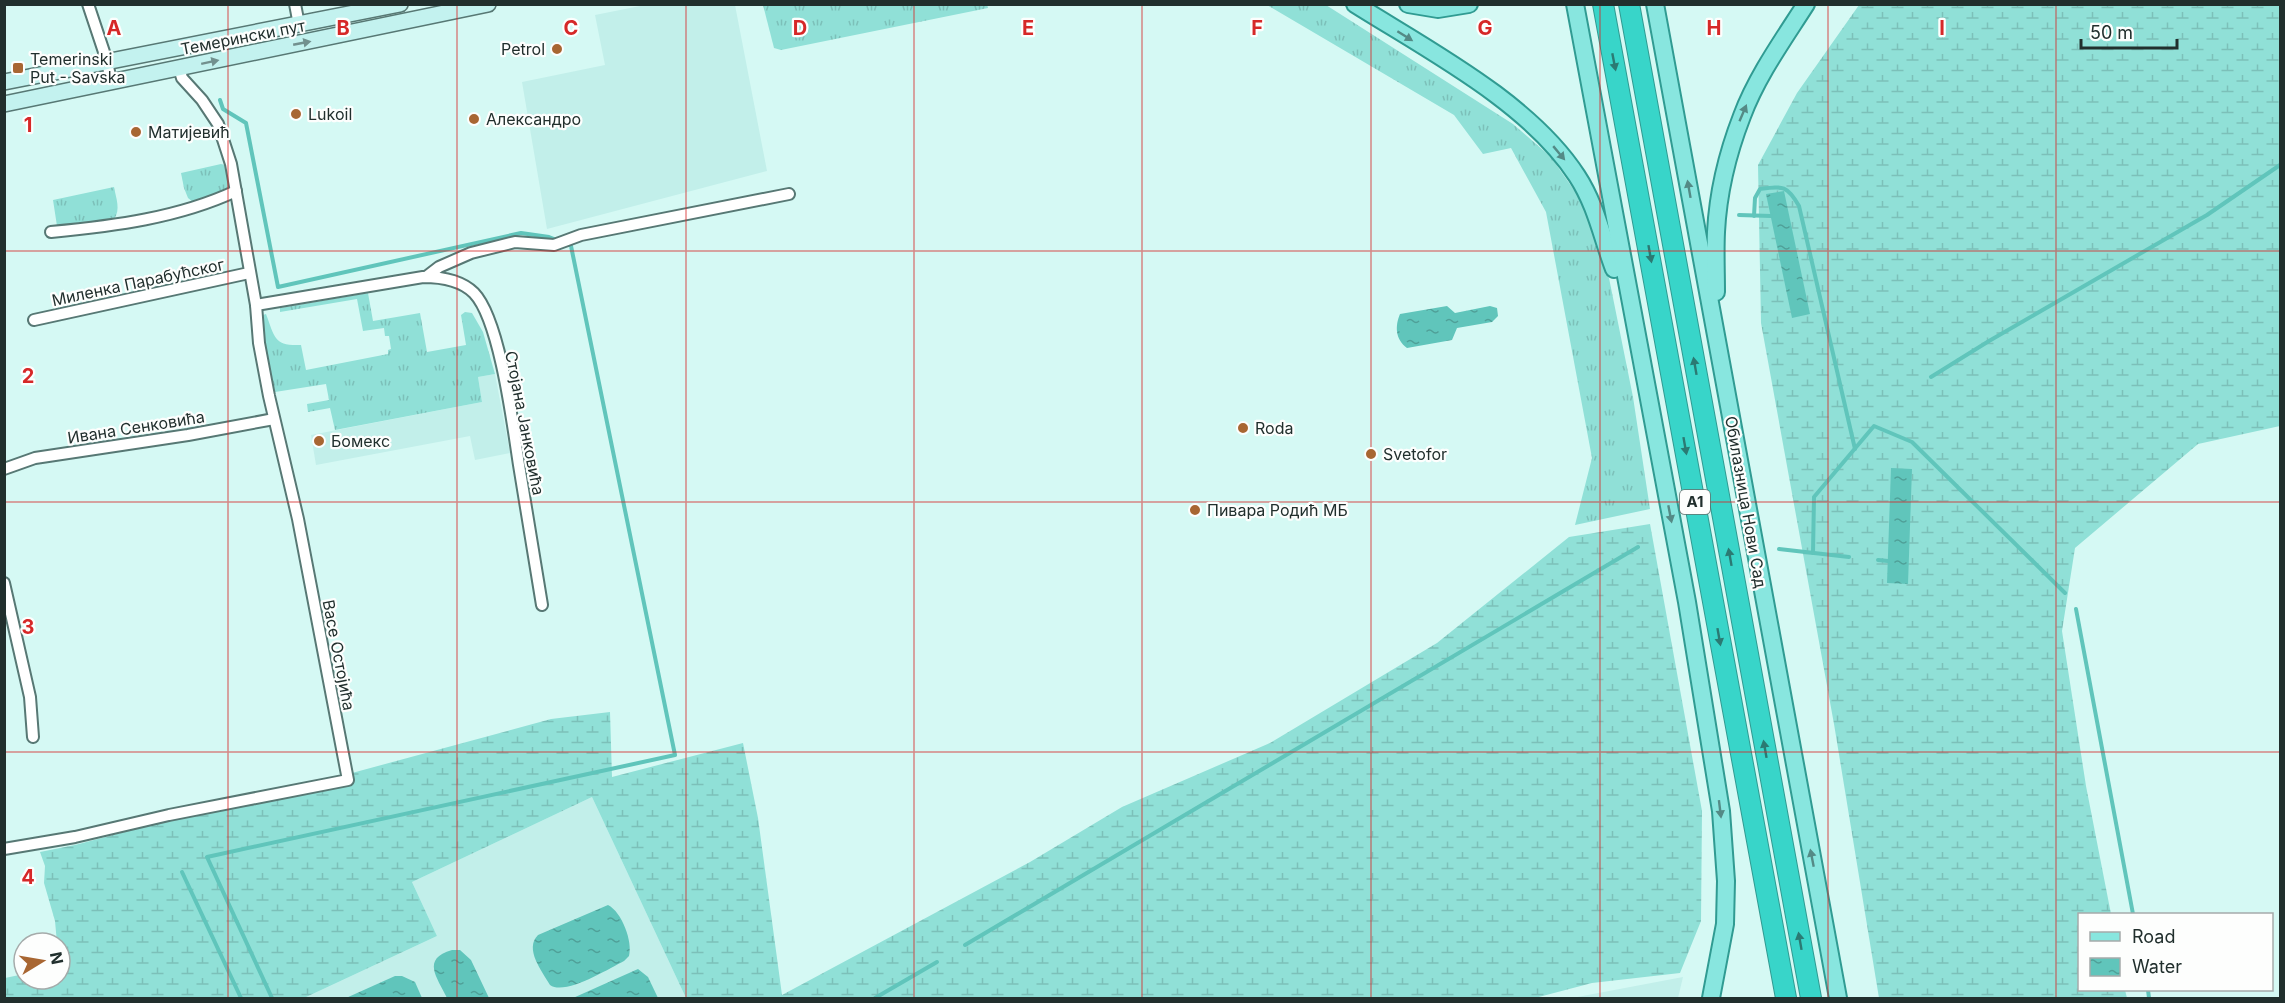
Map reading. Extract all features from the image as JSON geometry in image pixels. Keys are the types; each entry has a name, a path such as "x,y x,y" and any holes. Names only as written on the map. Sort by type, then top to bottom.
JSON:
{"highway":[{"name":"A1","path":"1604,4 1786,999"},
{"name":"A1","path":"1629,4 1811,999"}],"main road":[{"name":"Темерински пут","path":"4,81 400,4"},
{"name":"Темерински пут","path":"4,104 488,4"},
{"path":"1355,4 1500,98 1554,147 1577,177 1596,214 1631,313"},
{"path":"1408,4 1438,9 1469,4"},
{"path":"1575,4 1631,313 1687,602 1721,811 1726,881 1725,924 1711,999"},
{"name":"Обилазница Нови Сад","path":"1655,4 1838,999"},
{"path":"1715,329 1716,231 1730,152 1742,114 1765,68 1806,4"}],"street":[{"path":"88,4 107,61 111,82"},
{"path":"295,4 299,25"},
{"name":"Васе Остојића","path":"4,849 75,837 169,815 348,780 298,519 259,342 256,305 231,164 218,124 202,100 182,78 179,68"},
{"path":"51,232 133,222 208,202 236,191"},
{"path":"426,277 440,267 471,253 515,242 554,244 687,213 789,194"},
{"name":"Миленка Парабућског","path":"34,320 249,273"},
{"name":"Стојана Јанковића","path":"256,305 426,277 443,277 473,292 490,323 510,408 542,605"},
{"name":"Ивана Сенковића","path":"4,469 35,458 188,435 274,418"},
{"path":"4,583 30,697 33,737"}],"shaded area":[{"path":"650,4 735,5 767,171 547,229 522,82 605,65 595,15"},
{"path":"495,374 510,453 475,460 470,436 316,465 311,435 482,402 478,377"},
{"path":"592,797 686,998 304,998 437,936 412,882"},
{"path":"1683,977 1678,998 1572,998"}],"green space":[{"path":"987,4 988,8 781,50 774,48 763,5"},
{"path":"1267,5 1326,5 1513,124 1551,157 1583,203 1609,278 1633,397 1650,509 1575,525 1592,458 1546,212 1511,148 1483,154 1454,115"},
{"path":"1859,5 2280,5 2280,426 2198,444 2075,548 2062,631 2086,786 2111,913 2078,913 2078,991 2125,991 2127,998 1879,998 1834,724 1761,323 1758,165 1797,93"},
{"path":"225,165 229,185 225,190 193,202 188,198 181,173"},
{"path":"114,187 118,208 114,219 57,226 53,200"},
{"path":"368,293 373,321 420,313 427,352 466,345 461,315 465,312 472,313 483,332 495,374 478,377 482,402 335,430 330,408 308,412 307,404 329,400 326,384 275,392 265,342 263,315 266,314 274,335 280,342 301,345 306,370 388,354 388,350 391,349 389,336 385,336 384,328 363,331 357,299 280,312 280,308"},
{"path":"1650,524 1702,811 1701,921 1680,973 1592,983 1535,998 686,998 592,797 412,882 437,936 304,998 5,998 5,978 12,977 12,991 72,991 72,931 56,931 44,883 45,866 40,852 170,820 329,789 352,773 551,719 610,712 612,777 743,743 758,818 782,995 1030,862 1122,807 1270,743 1437,643 1569,537"}],"water":[{"path":"1784,191 1810,314 1792,318 1766,194"},
{"path":"1447,306 1455,313 1490,306 1497,308 1498,316 1492,322 1457,328 1452,340 1407,348 1400,341 1397,323 1400,314"},
{"path":"1891,468 1912,469 1908,584 1887,583"},
{"path":"608,905 618,914 625,928 630,950 629,956 624,961 587,980 566,987 550,985 534,953 534,941 538,935"},
{"path":"460,950 471,960 489,998 447,998 436,976 434,964 442,954"},
{"path":"638,969 648,977 658,998 573,998"},
{"path":"395,976 402,976 415,982 422,998 346,998"}],"waterway":[{"path":"220,100 223,109 246,123 278,287 521,233 549,237 559,241"},
{"path":"1931,377 2207,215 2280,165"},
{"path":"1754,216 1755,198 1760,189 1784,188 1799,206 1855,449"},
{"path":"1739,215 1771,216"},
{"path":"272,998 207,857 675,755 571,246 566,244"},
{"path":"1813,553 1814,497 1874,426 1912,442 2065,593"},
{"path":"965,945 1638,547"},
{"path":"1779,549 1849,557"},
{"path":"1878,560 1888,561"},
{"path":"2076,609 2133,913"},
{"path":"182,872 241,998"},
{"path":"875,998 937,962"},
{"path":"2148,991 2149,998"}],"place":[{"name":"Petrol","path":"557,49"},
{"name":"Temerinski Put - Savska","path":"18,68"},
{"name":"Lukoil","path":"296,114"},
{"name":"Александро","path":"474,119"},
{"name":"Матијевић","path":"136,132"},
{"name":"Roda","path":"1243,428"},
{"name":"Бомекс","path":"319,441"},
{"name":"Svetofor","path":"1371,454"},
{"name":"Пивара Родић МБ","path":"1195,510"}]}
